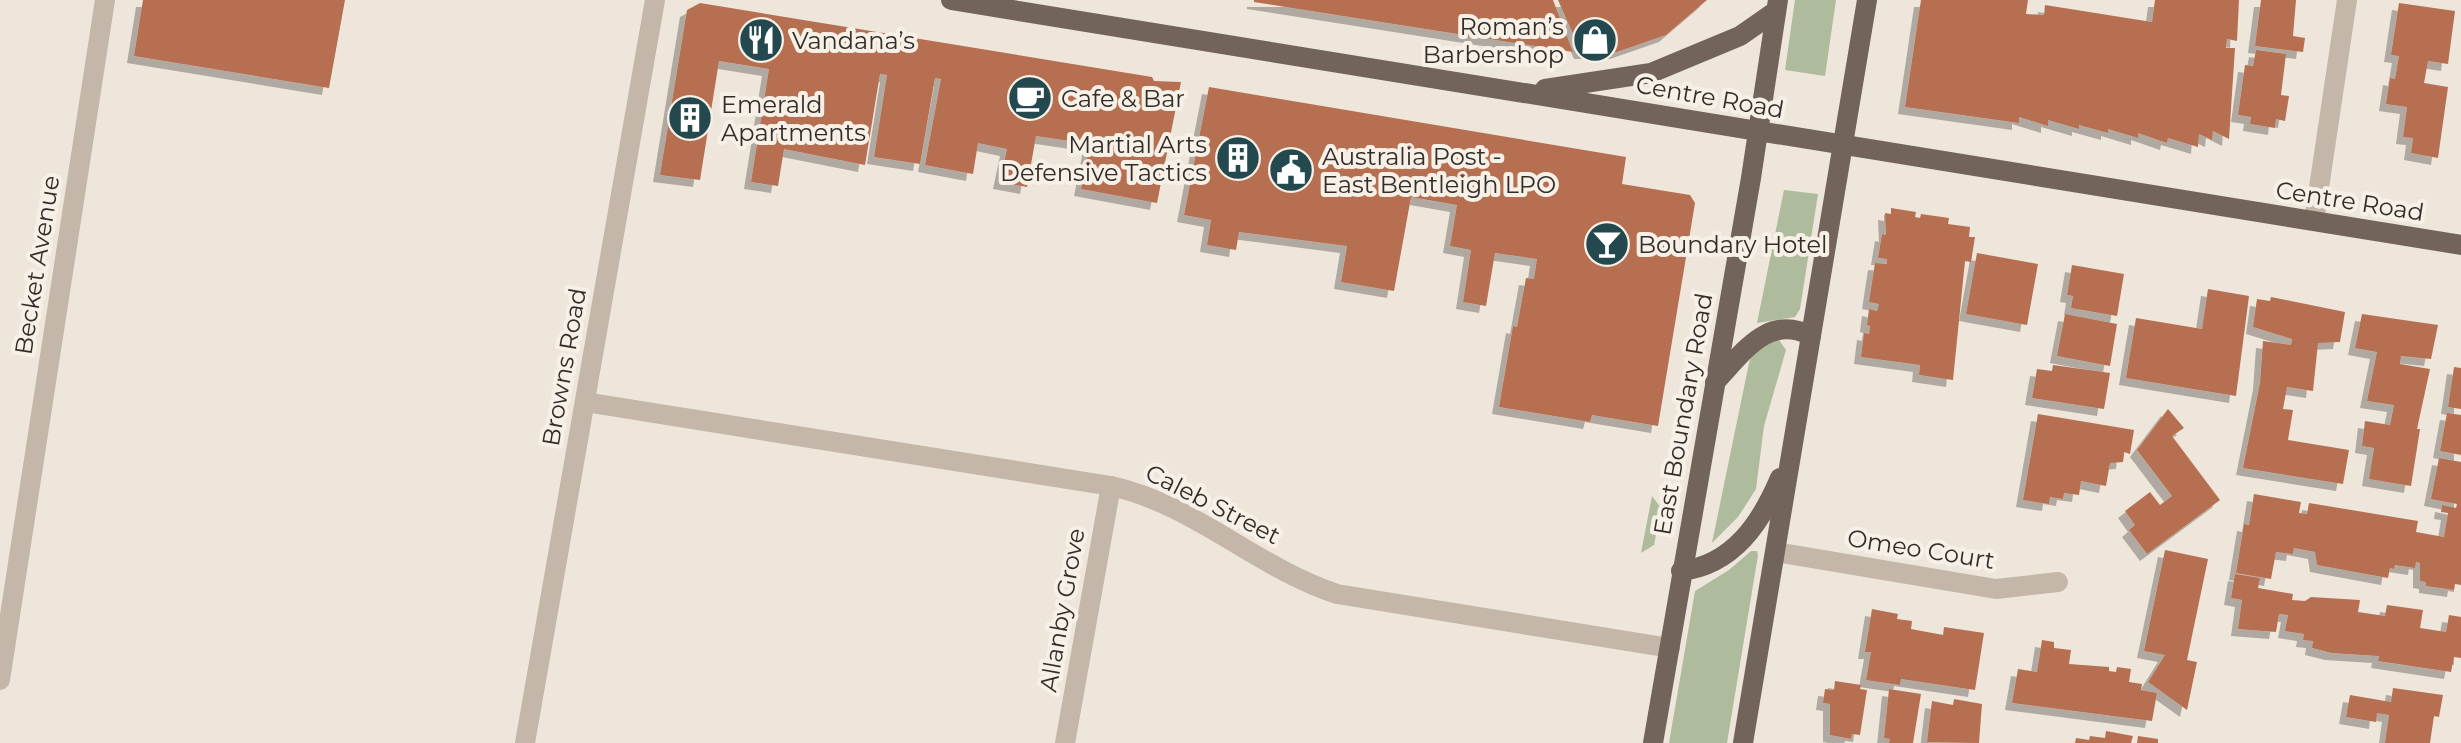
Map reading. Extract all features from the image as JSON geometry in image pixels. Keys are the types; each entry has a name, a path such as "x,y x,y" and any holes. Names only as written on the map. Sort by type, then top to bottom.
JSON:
{"main road":[{"name":"Centre Road","path":"951,0 2461,245"},
{"path":"1743,743 1867,0"},
{"path":"1522,92 1651,73 1740,36 1777,5"},
{"name":"East Boundary Road","path":"1653,743 1777,5"},
{"path":"1715,382 1764,333 1786,328 1811,336"},
{"path":"1681,571 1714,564 1750,531 1771,499 1795,433"}],"street":[{"name":"Becket Avenue","path":"0,680 105,0"},
{"name":"Browns Road","path":"525,743 655,0"},
{"path":"2314,221 2347,0"},
{"name":"Caleb Street","path":"585,402 1111,486 1154,498 1306,582 1337,594 1670,648"},
{"name":"Allanby Grove","path":"1065,743 1111,486"},
{"name":"Omeo Court","path":"1776,552 1996,589 2058,582"}],"green space":[{"path":"1795,0 1836,0 1825,76 1785,70"},
{"path":"1784,190 1818,194 1800,309 1795,317 1757,323"},
{"path":"1770,340 1779,340 1786,350 1764,426 1756,489 1738,517 1712,543 1749,363 1754,348"},
{"path":"1652,496 1661,508 1654,545 1641,553"},
{"path":"1751,551 1757,551 1758,555 1727,743 1669,743 1695,591 1729,570"}],"building":[{"path":"143,0 345,0 329,88 134,56"},
{"path":"1553,0 1573,52 1254,2"},
{"path":"1558,0 1707,0 1666,35 1617,52 1581,52"},
{"path":"1921,0 2028,0 2026,14 2044,15 2045,5 2152,22 2155,0 2239,0 2237,41 2227,39 2226,48 2235,48 2229,139 2213,131 2212,140 2199,134 2198,147 2168,138 2167,143 2138,133 2138,138 2108,129 2108,133 2079,125 2079,129 2048,120 2048,126 2019,117 2019,123 1905,107"},
{"path":"2261,0 2296,0 2293,36 2305,38 2303,52 2255,46"},
{"path":"700,3 1152,77 1154,81 1181,82 1157,203 1081,189 1090,144 1036,136 1027,187 1000,182 1007,149 978,143 973,174 925,165 941,79 935,78 920,164 874,157 887,75 880,74 865,165 784,149 778,186 751,182 769,69 719,61 700,180 660,175 687,10"},
{"path":"2399,3 2455,11 2448,64 2428,61 2424,83 2448,87 2438,158 2411,153 2413,138 2403,137 2407,107 2386,104 2390,78 2395,79 2399,56 2391,55"},
{"path":"2256,50 2286,54 2281,95 2289,96 2285,121 2276,119 2275,128 2250,124 2251,117 2238,115 2245,65 2253,66"},
{"path":"1209,87 1626,157 1622,184 1690,195 1695,203 1658,426 1592,415 1590,422 1499,407 1513,326 1517,327 1526,278 1534,279 1537,259 1495,253 1486,306 1463,302 1471,250 1450,246 1457,205 1411,197 1394,291 1341,282 1347,246 1239,232 1236,250 1207,245 1211,220 1184,215"},
{"path":"1891,208 1916,212 1915,217 1920,218 1921,214 1949,218 1948,224 1970,227 1969,237 1975,237 1971,262 1965,261 1953,380 1919,375 1920,365 1861,357 1864,333 1869,334 1869,309 1877,311 1879,304 1869,302 1875,263 1887,264 1887,259 1878,258 1882,234 1886,235 1885,213 1891,214"},
{"path":"1977,253 2038,264 2027,325 1966,314"},
{"path":"2072,265 2124,274 2117,316 2071,308 2073,296 2067,295"},
{"path":"2208,289 2249,296 2236,396 2126,378 2136,318 2202,329"},
{"path":"2271,297 2345,312 2340,342 2318,343 2313,391 2287,387 2283,409 2293,410 2288,440 2349,450 2343,484 2243,468 2260,383 2263,341 2291,345 2292,339 2253,327 2257,299 2270,301"},
{"path":"2065,314 2117,324 2110,366 2057,356"},
{"path":"2362,314 2438,325 2431,359 2401,356 2400,364 2430,369 2417,429 2420,429 2411,486 2369,479 2374,448 2362,446 2365,421 2390,425 2394,405 2367,401 2377,352 2355,348"},
{"path":"2053,365 2110,373 2104,409 2032,398 2037,369 2052,371"},
{"path":"2454,367 2461,368 2461,409 2448,407"},
{"path":"2168,409 2184,428 2172,436 2220,500 2147,554 2129,530 2135,525 2125,511 2150,492 2160,505 2172,496 2137,450"},
{"path":"2447,413 2461,415 2461,455 2440,451"},
{"path":"2038,414 2134,430 2130,454 2124,452 2123,462 2110,463 2106,486 2081,481 2079,495 2064,493 2063,499 2050,497 2049,504 2023,500"},
{"path":"2439,458 2461,462 2461,585 2455,584 2454,590 2426,586 2426,582 2420,581 2420,563 2416,562 2415,568 2395,565 2394,569 2390,568 2388,578 2317,565 2315,552 2294,548 2293,554 2276,552 2271,579 2236,573 2244,524 2249,525 2254,494 2301,502 2299,513 2307,514 2309,503 2418,521 2416,532 2444,537 2448,513 2441,512 2442,505 2456,508 2457,504 2431,499"},
{"path":"2165,550 2208,559 2187,660 2197,662 2187,710 2148,682 2165,655 2144,651"},
{"path":"2235,574 2260,578 2258,588 2293,594 2292,600 2305,601 2311,597 2360,600 2358,612 2385,616 2387,605 2423,610 2420,628 2446,632 2449,615 2461,617 2461,658 2454,657 2451,672 2378,661 2379,656 2332,653 2312,648 2313,641 2303,640 2304,634 2285,631 2288,615 2279,614 2276,632 2238,629 2242,600 2231,598"},
{"path":"1872,609 1898,614 1897,619 1912,621 1911,629 1943,635 1944,627 1984,633 1975,690 1901,679 1900,685 1866,680 1871,652 1865,652"},
{"path":"2042,640 2054,642 2054,648 2071,650 2069,664 2109,667 2109,671 2116,672 2117,667 2131,669 2129,682 2142,684 2141,690 2157,693 2152,721 2012,703 2018,669 2037,672"},
{"path":"1835,681 1861,685 1860,689 1867,690 1860,735 1852,734 1851,739 1830,735 1830,704 1823,703 1825,689 1834,690"},
{"path":"2393,688 2443,695 2439,717 2434,716 2430,743 2385,743 2389,715 2377,713 2376,722 2346,717 2350,695 2391,702"},
{"path":"1889,689 1921,694 1913,743 1889,743 1890,739 1884,738"},
{"path":"1954,699 1982,704 1979,743 1927,742 1932,701 1953,705"},
{"path":"2106,731 2133,736 2131,743 2075,743 2076,738 2105,738"},
{"path":"2138,736 2158,739 2158,743 2137,743"}],"place":[{"name":"Vandana’s","path":"761,40"},
{"name":"Roman’s Barbershop","path":"1595,40"},
{"name":"Cafe & Bar","path":"1030,98"},
{"name":"Emerald Apartments","path":"690,118"},
{"name":"Martial Arts Defensive Tactics","path":"1238,158"},
{"name":"Australia Post - East Bentleigh LPO","path":"1291,170"},
{"name":"Boundary Hotel","path":"1607,244"}]}
